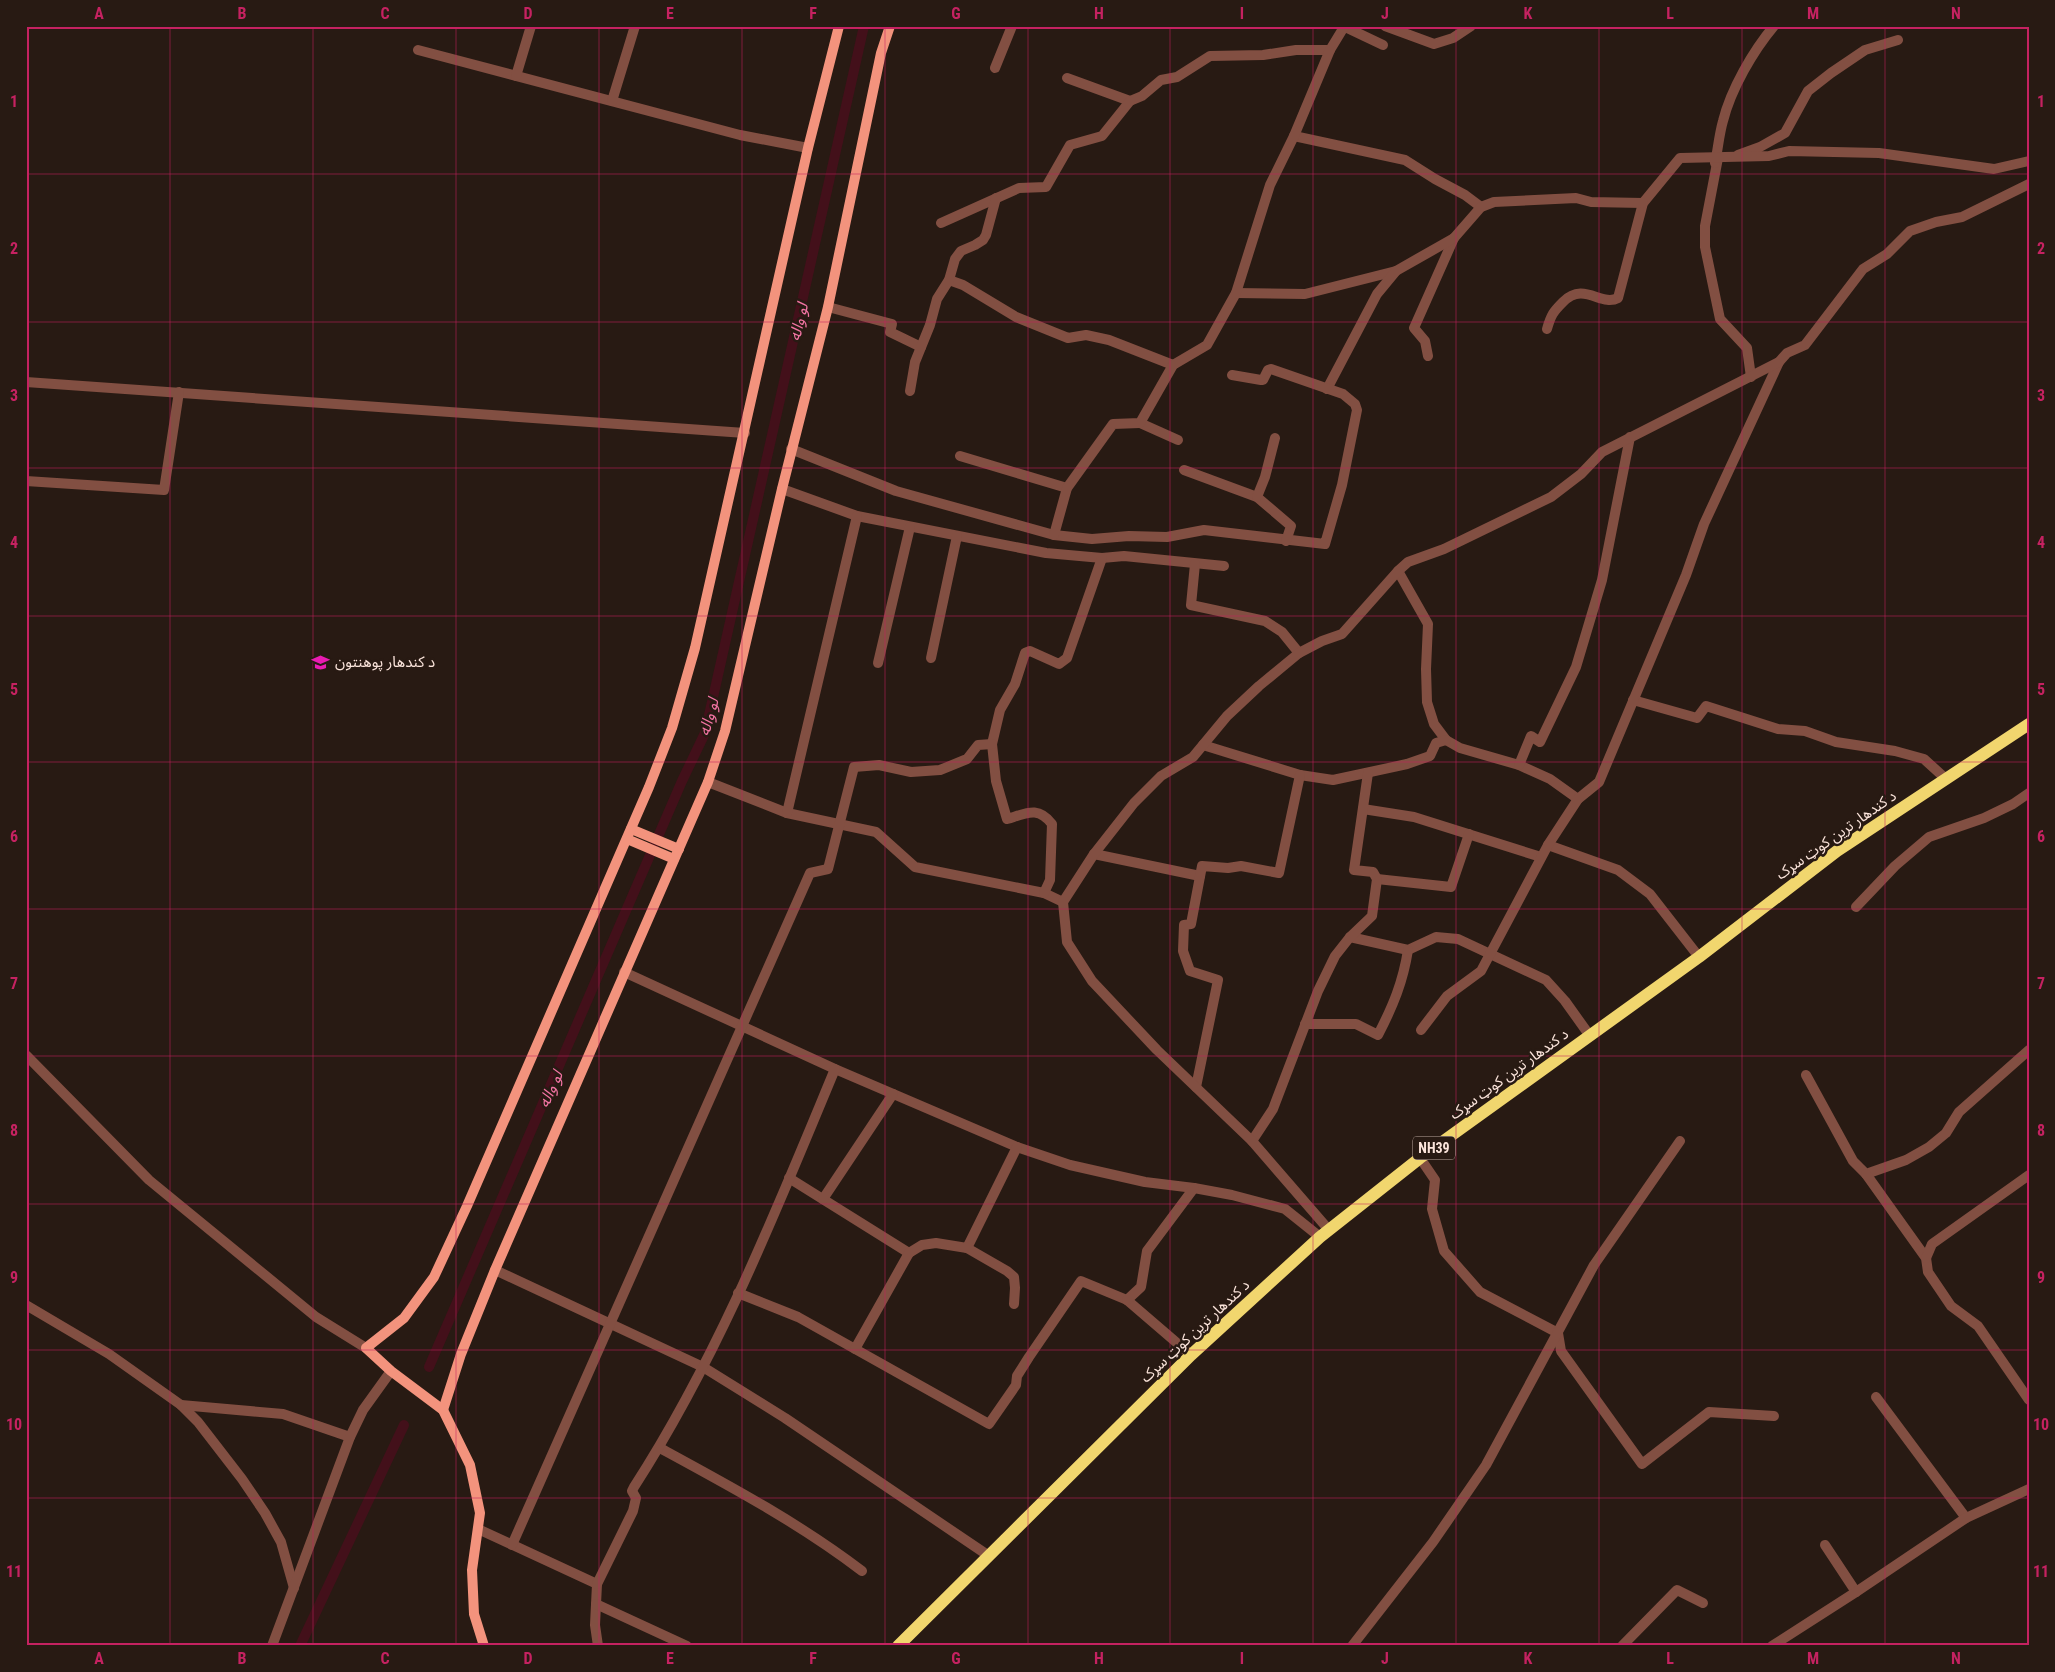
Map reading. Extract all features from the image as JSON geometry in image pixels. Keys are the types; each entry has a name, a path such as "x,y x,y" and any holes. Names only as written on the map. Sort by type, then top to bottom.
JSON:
{"main road":[{"name":"د کندهار ترين کوټ سړک","path":"898,1646 1191,1355 1325,1234 1420,1158 1699,957 1837,851 2029,724"}],"street":[{"path":"516,76 531,26"},
{"path":"612,101 635,26"},
{"path":"366,1348 404,1318 434,1277 471,1197 629,834 672,728 695,648 808,148 840,26"},
{"path":"443,1410 461,1354 624,972 708,782 725,731 791,449 828,306 881,53 890,26"},
{"path":"995,68 1012,26"},
{"path":"1385,26 1434,44 1453,38 1472,26"},
{"path":"1774,26 1756,49 1738,82 1723,121 1715,163 1760,147 1785,133 1808,91 1865,50 1898,40"},
{"path":"1140,423 1173,365 1207,344 1236,293 1270,185 1294,136 1330,50 1343,27 1383,45"},
{"path":"418,50 740,135 808,148"},
{"path":"942,223 1019,188 1046,187 1066,149 1076,143 1102,136 1130,101 1142,96 1161,80 1177,77 1210,56 1263,55 1296,50 1330,50"},
{"path":"1067,78 1130,101"},
{"path":"1294,136 1405,160 1465,195 1481,207"},
{"path":"1548,329 1552,312 1570,295 1580,293 1611,300 1618,298 1643,203 1680,158 1769,156 1789,151 1879,153 1994,168 2029,161"},
{"path":"1718,158 1704,226 1705,247 1720,319 1747,348 1751,376"},
{"path":"1421,1030 1447,996 1481,971 1548,845 1578,799 1599,782 1686,575 1704,524 1779,362 1787,353 1805,345 1863,268 1887,254 1910,231 1936,222 1962,217 2029,184"},
{"path":"910,391 915,362 930,325 937,299 949,280 955,259 961,251 983,240 986,235 996,198"},
{"path":"1428,356 1425,341 1414,328 1454,238 1481,207 1494,202 1576,198 1591,202 1643,203"},
{"path":"1236,293 1305,294 1396,271 1454,238"},
{"path":"1327,389 1377,294 1396,271"},
{"path":"949,280 963,284 1016,317 1068,338 1086,335 1109,340 1173,365"},
{"path":"828,306 892,324 890,332 921,347"},
{"path":"1325,1234 1252,1141 1157,1050 1092,981 1068,942 1062,902 1094,854 1134,803 1161,776 1193,758 1226,716 1299,653 1322,641 1342,634 1408,562 1444,549 1551,497 1581,474 1602,452 1694,407 1779,362"},
{"path":"791,449 896,491 1054,535 1092,539 1129,536 1167,536 1204,530 1286,541 1325,544 1349,458 1356,406 1343,394 1271,369 1268,370 1264,380 1232,375"},
{"path":"26,382 745,432"},
{"path":"26,481 164,490 179,392"},
{"path":"1054,535 1067,488 1113,424 1140,423 1178,440"},
{"path":"1519,765 1531,736 1540,742 1576,667 1602,580 1630,437"},
{"path":"1258,497 1275,438"},
{"path":"960,456 1067,488"},
{"path":"1184,470 1258,497 1291,526 1286,541"},
{"path":"782,489 858,516 1046,553 1102,558 1124,556 1224,566"},
{"path":"787,812 858,516"},
{"path":"878,663 910,527"},
{"path":"931,658 957,536"},
{"path":"1044,893 1050,880 1052,824 1045,815 1030,812 1007,819 996,781 992,744 1000,710 1015,684 1025,653 1030,651 1059,664 1067,658 1102,558"},
{"path":"1195,564 1191,605 1266,621 1282,632 1299,653"},
{"path":"1398,571 1428,624 1427,702 1441,742"},
{"path":"1633,700 1697,718 1706,706 1778,729 1805,731 1836,742 1895,751 1924,760 1946,779"},
{"path":"1441,742 1519,765 1550,779 1578,799"},
{"path":"1203,745 1300,775 1333,780 1407,764 1430,756 1441,742"},
{"path":"512,1545 810,873 828,869 838,823 854,767 879,766 911,772 940,770 967,759 978,745 992,744"},
{"path":"1252,1141 1273,1109 1318,991 1335,956 1350,937 1372,916 1378,879 1373,872 1354,870 1368,773"},
{"path":"1196,1087 1218,980 1190,971 1183,951 1184,925 1191,924 1202,866 1228,868 1241,866 1279,873 1300,775"},
{"path":"708,782 787,812 876,832 915,867 1044,893 1062,902"},
{"path":"1856,906 1895,866 1929,837 1984,818 2013,804 2029,793"},
{"path":"1363,809 1414,817 1542,857"},
{"path":"629,834 679,849"},
{"path":"629,834 674,859"},
{"path":"1378,879 1451,886 1469,834"},
{"path":"1548,845 1618,870 1650,894 1699,957"},
{"path":"1094,854 1200,876"},
{"path":"1350,937 1408,950 1436,937 1458,939 1546,980 1565,1001 1590,1036"},
{"path":"1305,1024 1356,1024 1378,1035 1391,1011 1403,978 1408,950"},
{"path":"624,972 893,1094 1016,1147 1070,1166 1145,1182 1232,1195 1285,1209 1325,1234"},
{"path":"1866,1174 1906,1160 1929,1147 1946,1133 1959,1112 2029,1050"},
{"path":"26,1055 149,1180 316,1317 366,1348 391,1371 443,1410 470,1465 480,1512 473,1579 474,1614 484,1646"},
{"path":"598,1646 595,1625 597,1584 633,1511 636,1498 632,1490 660,1448 703,1367 789,1178 835,1068"},
{"path":"1806,1075 1853,1161 1866,1174 1876,1191 1926,1258 1928,1272 1951,1306 1978,1326 2029,1400"},
{"path":"823,1199 893,1094"},
{"path":"1352,1646 1433,1542 1486,1465 1594,1265 1680,1141"},
{"path":"967,1248 1016,1147"},
{"path":"1420,1158 1435,1180 1432,1209 1444,1252 1480,1292 1558,1333"},
{"path":"1926,1258 1932,1244 2029,1175"},
{"path":"789,1178 909,1253"},
{"path":"1127,1300 1141,1287 1147,1251 1194,1188"},
{"path":"855,1349 909,1253 922,1245 936,1243 967,1248 1007,1271 1014,1277 1014,1304"},
{"path":"496,1270 611,1322 703,1367 785,1418 989,1556"},
{"path":"738,1293 798,1317 989,1424 1016,1385 1017,1376 1029,1357 1081,1281 1127,1300 1191,1355"},
{"path":"26,1304 108,1354 181,1405 198,1422 242,1479 265,1513 281,1542 294,1588"},
{"path":"1558,1333 1561,1351 1642,1464 1709,1412 1774,1416"},
{"path":"272,1646 350,1437 363,1410 391,1371"},
{"path":"1876,1397 1966,1518"},
{"path":"181,1405 282,1414 350,1437"},
{"path":"660,1448 762,1503 829,1546 862,1572"},
{"path":"1772,1646 1966,1518 2029,1489"},
{"path":"478,1529 597,1584"},
{"path":"1825,1545 1856,1592"},
{"path":"1622,1646 1677,1590 1703,1602"},
{"path":"596,1604 687,1646"}],"waterway":[{"name":"لو واله","path":"429,1367 682,781 705,733 864,26"},
{"path":"300,1646 404,1425"}],"place":[{"name":"د کندهار پوهنتون","path":"321,662"}]}
